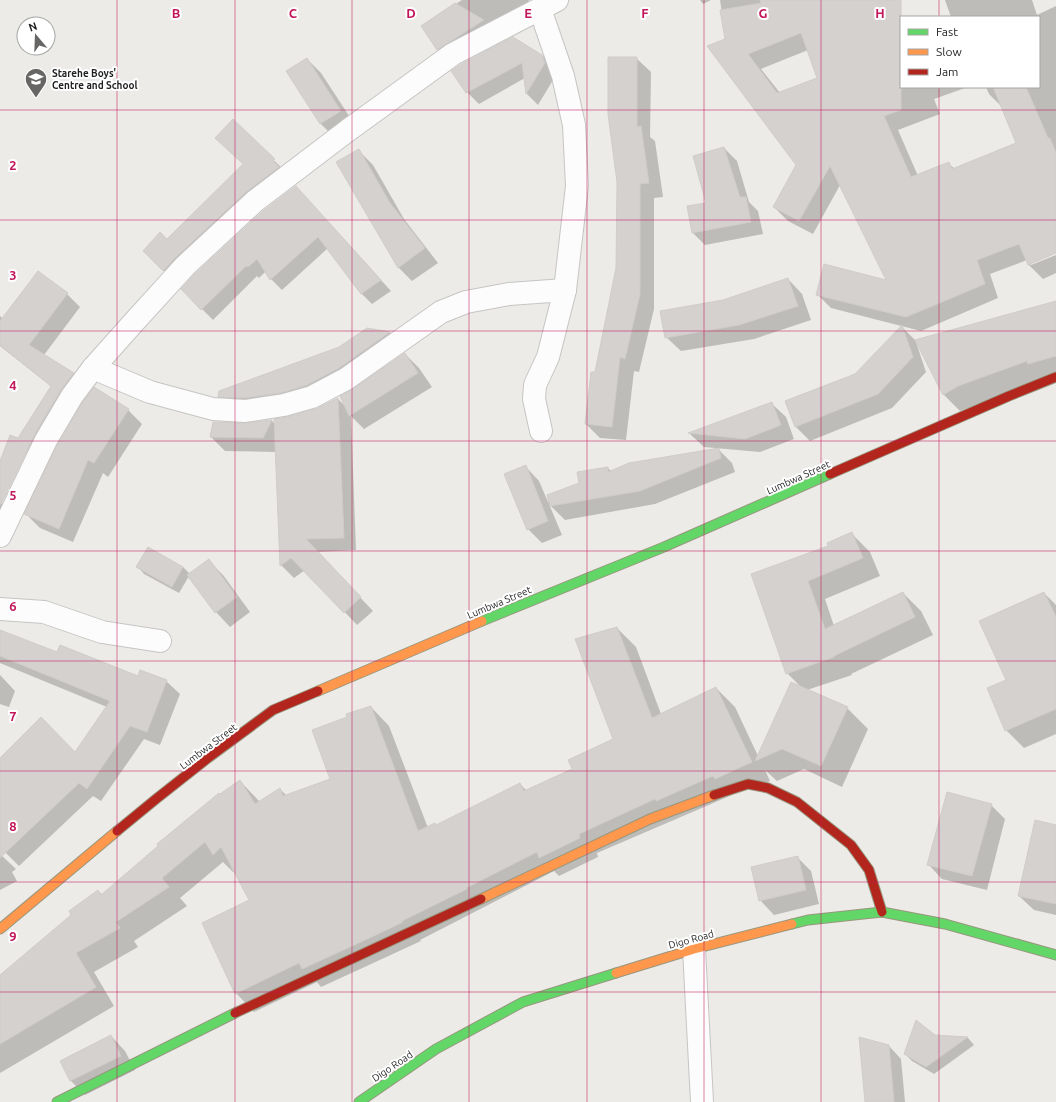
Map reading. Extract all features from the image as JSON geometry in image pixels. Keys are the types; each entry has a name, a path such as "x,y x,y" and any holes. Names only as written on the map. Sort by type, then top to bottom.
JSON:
{"street":[{"path":"0,536 46,440 72,396 93,368 185,266 255,201 347,131 453,54 549,5 574,125 577,186 565,290 548,357 535,385 534,399 541,432"},
{"path":"93,368 150,392 213,409 244,411 284,405 312,397 346,379 441,312 466,302 509,294 565,290"},
{"name":"Lumbwa Street","path":"0,929 156,799 273,710 520,605 664,548 1009,396 1056,377"},
{"path":"0,608 44,612 102,632 160,641"},
{"path":"57,1102 218,1021 388,943 650,819 748,784 768,788 797,802 851,844 869,870 882,912"},
{"name":"Digo Road","path":"359,1102 436,1049 523,1002 694,950 808,920 882,912 945,924 1056,955"},
{"path":"694,950 702,1102"}],"building":[{"path":"760,0 901,0 901,110 884,116 911,177 949,162 952,169 1016,143 993,88 1026,88 1056,153 1056,253 1028,265 1019,244 977,260 985,284 906,317 816,295 824,264 886,280 830,166 799,221 773,207 796,165 707,46 725,39 720,10 761,3","holes":["801,33 817,78 777,93 748,54"]},
{"path":"455,3 484,20 437,50 421,26"},
{"path":"513,37 542,55 545,63 526,94 522,63 466,93 451,71"},
{"path":"608,57 637,57 637,127 641,126 649,183 640,184 640,294 625,359 620,357 612,427 585,424 591,372 595,372 616,268 617,182 608,114"},
{"path":"307,58 341,111 320,124 286,71"},
{"path":"233,119 275,159 273,161 279,167 246,192 163,271 143,251 160,232 167,239 243,164 215,138"},
{"path":"724,147 740,197 746,197 751,222 692,233 687,206 706,203 693,156"},
{"path":"359,149 390,203 425,248 398,268 336,162"},
{"path":"296,186 381,280 361,294 318,237 270,280 257,259 248,267 246,266 201,310 181,289 263,211"},
{"path":"38,271 68,293 29,345 74,373 61,390 35,434 0,504 0,461 10,435 18,438 51,386 0,345 0,321"},
{"path":"788,278 798,306 739,325 665,338 660,311 723,300"},
{"path":"1056,301 1056,356 1028,364 1027,361 958,386 943,395 915,340"},
{"path":"902,325 913,357 878,394 795,427 785,401 855,374"},
{"path":"367,328 390,332 339,368 307,385 281,393 244,398 218,397 219,391 339,347"},
{"path":"405,353 418,373 349,416 340,396 353,389"},
{"path":"94,387 129,409 94,463 88,460 59,529 24,514 57,446 82,403"},
{"path":"338,398 344,538 306,539 361,597 344,613 291,558 280,566 274,419 316,409"},
{"path":"772,402 781,425 745,439 688,433"},
{"path":"272,420 263,438 210,437 213,422 244,423"},
{"path":"719,448 721,458 640,491 550,506 547,495 579,483 577,472 608,467 608,472 629,463"},
{"path":"526,465 548,521 527,530 504,474"},
{"path":"852,532 863,558 808,581 825,629 903,592 915,617 834,657 786,674 751,574 828,546 827,543"},
{"path":"148,547 183,567 172,587 136,567"},
{"path":"209,559 237,597 215,613 187,575"},
{"path":"1044,592 1056,617 1056,709 1005,731 987,688 1006,680 979,621"},
{"path":"617,627 652,718 716,687 752,762 715,779 713,776 656,801 655,799 579,834 580,838 539,858 537,852 376,935 302,969 299,963 235,994 202,923 249,900 221,847 213,855 205,842 162,878 169,887 116,922 120,928 76,953 96,987 0,1044 0,975 71,915 69,911 98,890 101,895 158,846 157,844 219,793 220,794 240,780 255,804 280,788 283,796 330,779 312,730 347,717 346,714 371,706 418,831 435,823 436,825 520,783 524,791 572,769 568,760 613,739 575,639"},
{"path":"0,630 57,652 60,645 138,676 140,670 167,680 147,732 130,726 87,789 79,783 0,858 0,758 41,717 75,752 110,701 0,656"},
{"path":"791,682 848,707 821,766 782,749 755,761"},
{"path":"947,792 992,804 972,876 927,865"},
{"path":"1035,820 1056,825 1056,904 1018,896"},
{"path":"798,856 806,890 759,901 751,867"},
{"path":"916,1020 935,1035 968,1037 926,1067 904,1054"},
{"path":"111,1035 121,1056 70,1081 60,1061"},
{"path":"859,1037 889,1045 894,1102 865,1102"}],"traffic: fast":[{"path":"482,621 664,547 830,474"},
{"path":"792,924 808,920 882,912 945,924 1056,955"},
{"path":"359,1102 436,1049 523,1002 616,973"},
{"path":"57,1102 235,1013"}],"traffic: slow":[{"path":"318,691 482,621"},
{"path":"481,899 650,819 714,795"},
{"path":"0,929 117,831"},
{"path":"616,973 694,949 792,924"}],"traffic: jam":[{"path":"830,474 1056,377"},
{"path":"117,831 208,758 273,710 318,691"},
{"path":"714,795 748,784 768,788 797,802 851,845 869,870 882,912"},
{"path":"235,1013 481,899"}],"place":[{"name":"Starehe Boys' Centre and School","path":"36,98"}]}
